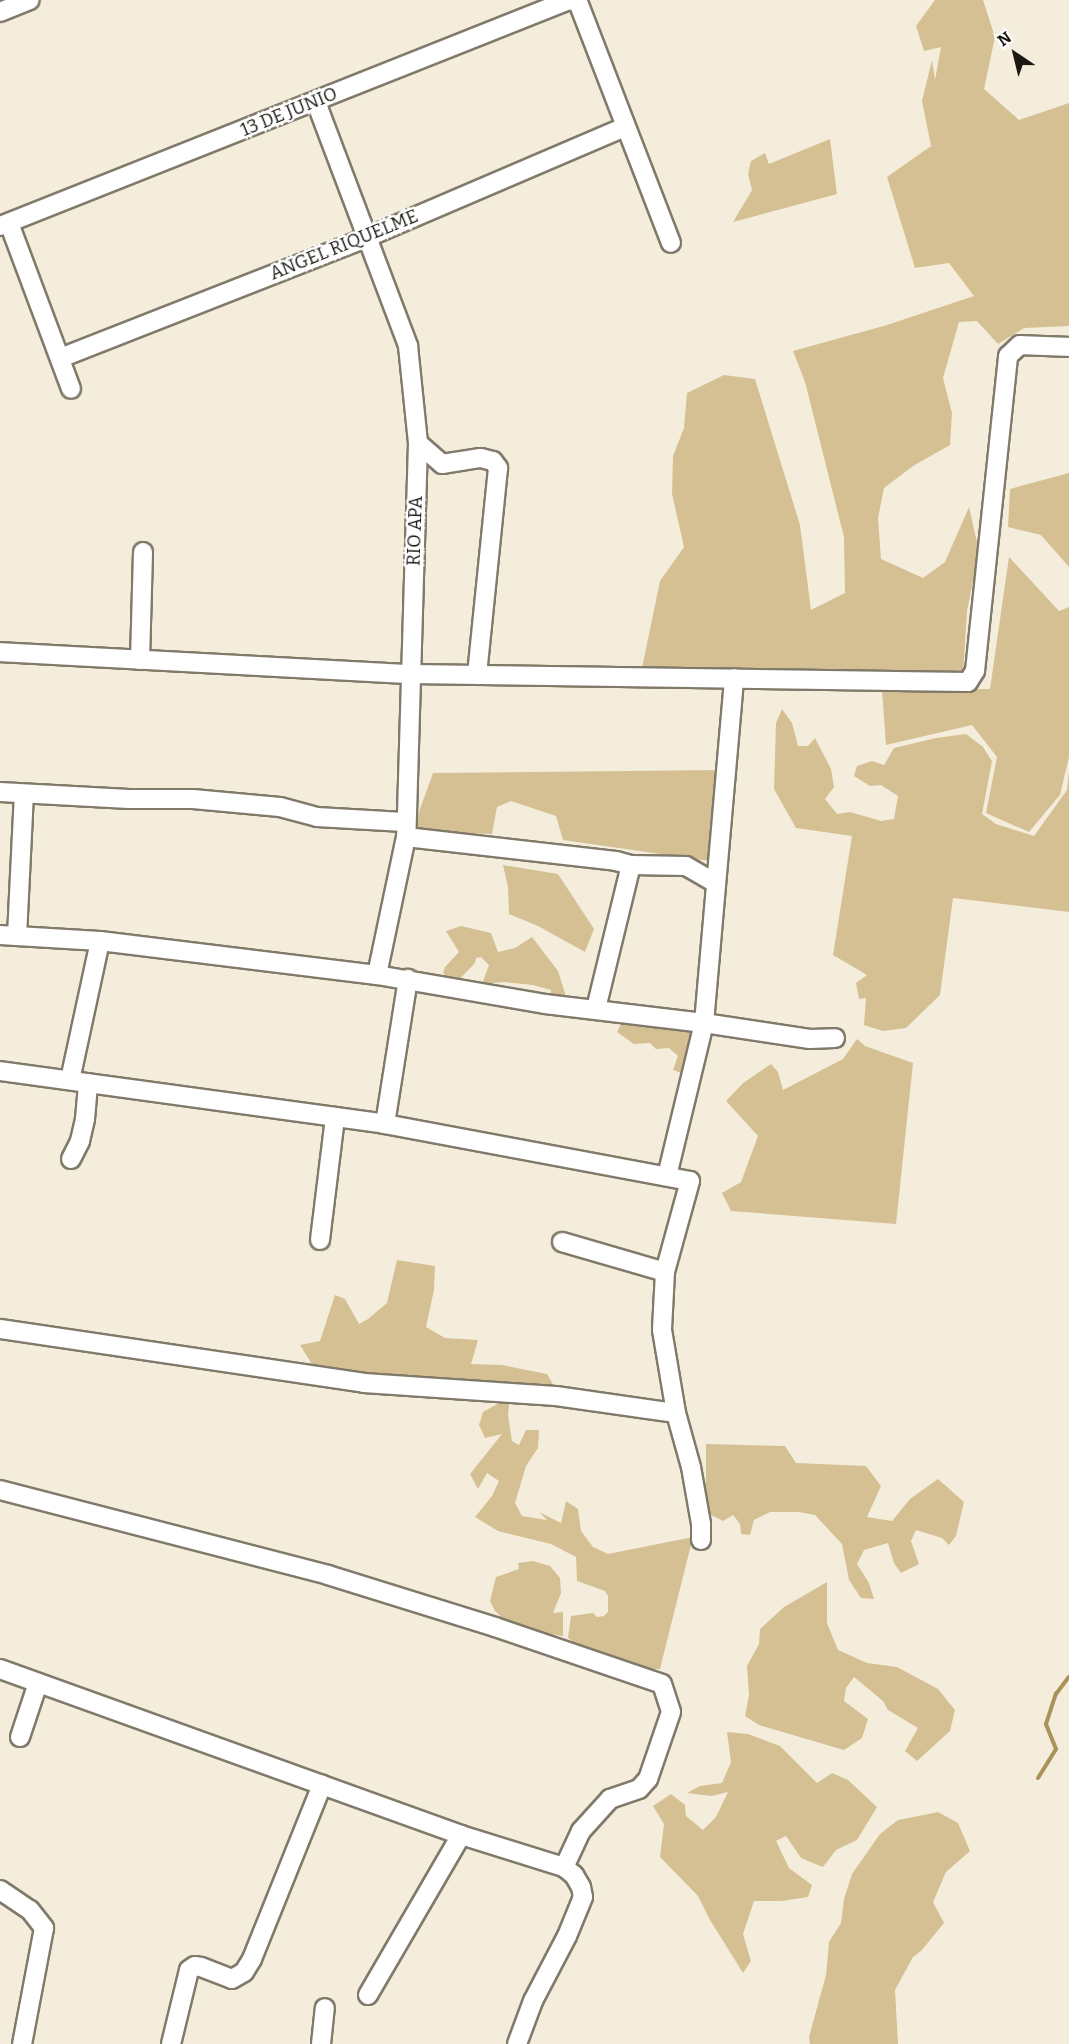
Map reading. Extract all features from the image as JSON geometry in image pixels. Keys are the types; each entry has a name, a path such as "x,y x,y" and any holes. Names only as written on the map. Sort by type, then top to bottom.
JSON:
{"street":[{"path":"0,12 30,0"},
{"name":"13 DE JUNIO","path":"5,224 316,102 561,2 578,2"},
{"path":"578,2 671,243"},
{"name":"RIO APA","path":"316,102 408,346 418,443 405,830 377,975"},
{"name":"ANGEL RIQUELME","path":"60,358 368,237 625,127"},
{"path":"5,224 71,389"},
{"path":"0,652 411,674 968,682 973,678 1008,356 1020,345 1069,347"},
{"path":"418,443 442,465 481,458 493,461 498,468 477,675"},
{"path":"140,660 143,552"},
{"path":"666,1176 704,1023 734,678"},
{"path":"0,792 193,799 280,807 317,817 631,865 686,866 716,883"},
{"path":"24,794 9,936 100,941 377,975 545,1004 704,1023 810,1039 835,1038"},
{"path":"596,1010 631,865"},
{"path":"71,1158 80,1141 85,1119 79,1082 100,941"},
{"path":"386,1124 408,979"},
{"path":"0,1071 386,1124 690,1181 665,1272 662,1330 676,1413 691,1467 701,1524 700,1540"},
{"path":"320,1240 335,1117"},
{"path":"562,1242 665,1272"},
{"path":"0,1329 364,1383 556,1396 676,1413"},
{"path":"0,1490 328,1575 495,1627 662,1684 671,1712 648,1779 639,1789 610,1799 581,1831 564,1867"},
{"path":"0,1669 461,1834 564,1867 574,1875 581,1887 583,1897 567,1936 533,2001 517,2044"},
{"path":"20,1737 38,1683"},
{"path":"171,2044 189,1970 195,1966 201,1967 232,1979 244,1972 252,1959 322,1785"},
{"path":"368,1995 461,1834"},
{"path":"0,1890 30,1910 44,1928 22,2044"},
{"path":"321,2044 325,2008"}],"shaded area":[{"path":"935,0 983,0 995,37 984,89 1019,120 1069,103 1069,326 1024,328 998,344 977,321 959,322 943,378 952,413 950,445 913,466 884,488 878,518 881,559 923,578 945,562 969,507 979,551 967,611 963,675 642,668 660,581 684,547 672,494 673,456 684,428 687,393 724,375 755,379 800,525 811,610 845,593 844,537 805,382 793,351 887,325 974,296 949,263 915,268 887,177 931,146 922,101 932,60 935,80 941,47 924,51 916,26"},
{"path":"830,139 837,194 733,222 752,190 748,174 751,161 765,153 769,164"},
{"path":"1069,473 1069,567 1041,535 1008,527 1010,489"},
{"path":"1009,557 1059,611 1069,607 1069,757 1060,795 1029,832 986,813 997,757 972,725 886,745 882,690 990,689"},
{"path":"782,709 792,723 798,746 808,746 815,738 831,769 834,787 825,799 837,814 850,812 881,821 894,819 898,796 881,785 870,786 854,776 857,766 872,761 884,765 894,748 966,734 983,747 992,761 982,814 996,824 1034,836 1067,790 1069,771 1069,912 953,898 940,995 906,1028 883,1031 864,1025 866,998 859,999 856,983 867,975 833,955 852,836 796,828 774,789 776,723"},
{"path":"721,770 709,861 563,840 556,816 511,801 497,807 492,834 412,831 433,773"},
{"path":"503,865 558,874 594,929 585,952 538,926 509,914 508,887"},
{"path":"461,926 491,933 498,952 515,948 532,937 558,971 568,1003 551,1006 551,990 533,985 504,982 482,984 489,965 481,957 476,958 475,963 454,985 443,973 445,967 459,952 446,931"},
{"path":"623,1020 703,1025 689,1076 673,1070 678,1056 669,1048 656,1049 650,1043 634,1044 617,1032"},
{"path":"857,1039 865,1046 913,1063 896,1224 731,1211 722,1193 741,1182 758,1136 726,1101 743,1083 771,1064 778,1072 783,1090 843,1059"},
{"path":"397,1260 435,1266 434,1290 426,1327 445,1338 478,1340 471,1364 502,1365 547,1374 554,1386 317,1372 300,1345 320,1341 335,1295 345,1299 359,1324 368,1319 387,1303"},
{"path":"510,1397 508,1415 512,1441 519,1445 526,1430 539,1430 538,1448 526,1466 515,1503 522,1516 547,1520 539,1512 561,1523 566,1501 578,1509 581,1531 593,1547 608,1554 693,1537 660,1669 640,1669 614,1658 587,1652 568,1638 571,1616 593,1613 597,1617 604,1616 608,1612 608,1596 605,1591 577,1581 576,1557 551,1544 498,1531 475,1517 492,1496 499,1481 487,1473 478,1489 470,1474 502,1434 485,1438 479,1425 483,1412"},
{"path":"706,1444 785,1446 796,1463 866,1466 881,1486 867,1517 892,1521 910,1499 938,1479 964,1502 956,1536 949,1545 942,1538 916,1530 911,1541 919,1564 901,1573 894,1563 888,1543 864,1550 857,1564 869,1583 874,1599 861,1598 849,1580 842,1544 815,1515 799,1512 770,1512 754,1520 750,1535 741,1534 740,1524 733,1515 723,1521 699,1509 706,1481"},
{"path":"533,1561 550,1566 560,1578 561,1593 553,1613 563,1612 563,1636 513,1628 495,1611 490,1601 496,1577 519,1569 518,1563"},
{"path":"827,1582 827,1623 838,1650 867,1663 897,1667 938,1689 955,1710 950,1731 917,1761 905,1751 918,1728 888,1710 883,1701 854,1677 846,1688 844,1701 868,1719 862,1738 844,1750 759,1725 745,1716 749,1695 747,1666 759,1644 760,1629 784,1607"},
{"path":"727,1732 748,1734 780,1746 817,1783 832,1773 848,1780 877,1807 857,1840 836,1850 823,1867 801,1858 786,1836 776,1841 789,1868 812,1885 808,1897 782,1901 754,1901 743,1934 751,1961 743,1973 698,1896 660,1857 664,1824 653,1806 671,1794 685,1805 686,1816 703,1830 716,1817 728,1792 711,1796 687,1793 700,1786 722,1783 731,1762"},
{"path":"938,1812 958,1823 970,1851 946,1872 933,1902 944,1923 921,1951 913,1957 895,1990 898,2044 810,2044 809,2037 826,1975 829,1942 841,1923 844,1899 852,1874 880,1834 898,1820"}],"waterway":[{"path":"1038,1778 1056,1749 1046,1724 1056,1694 1069,1677"}]}
